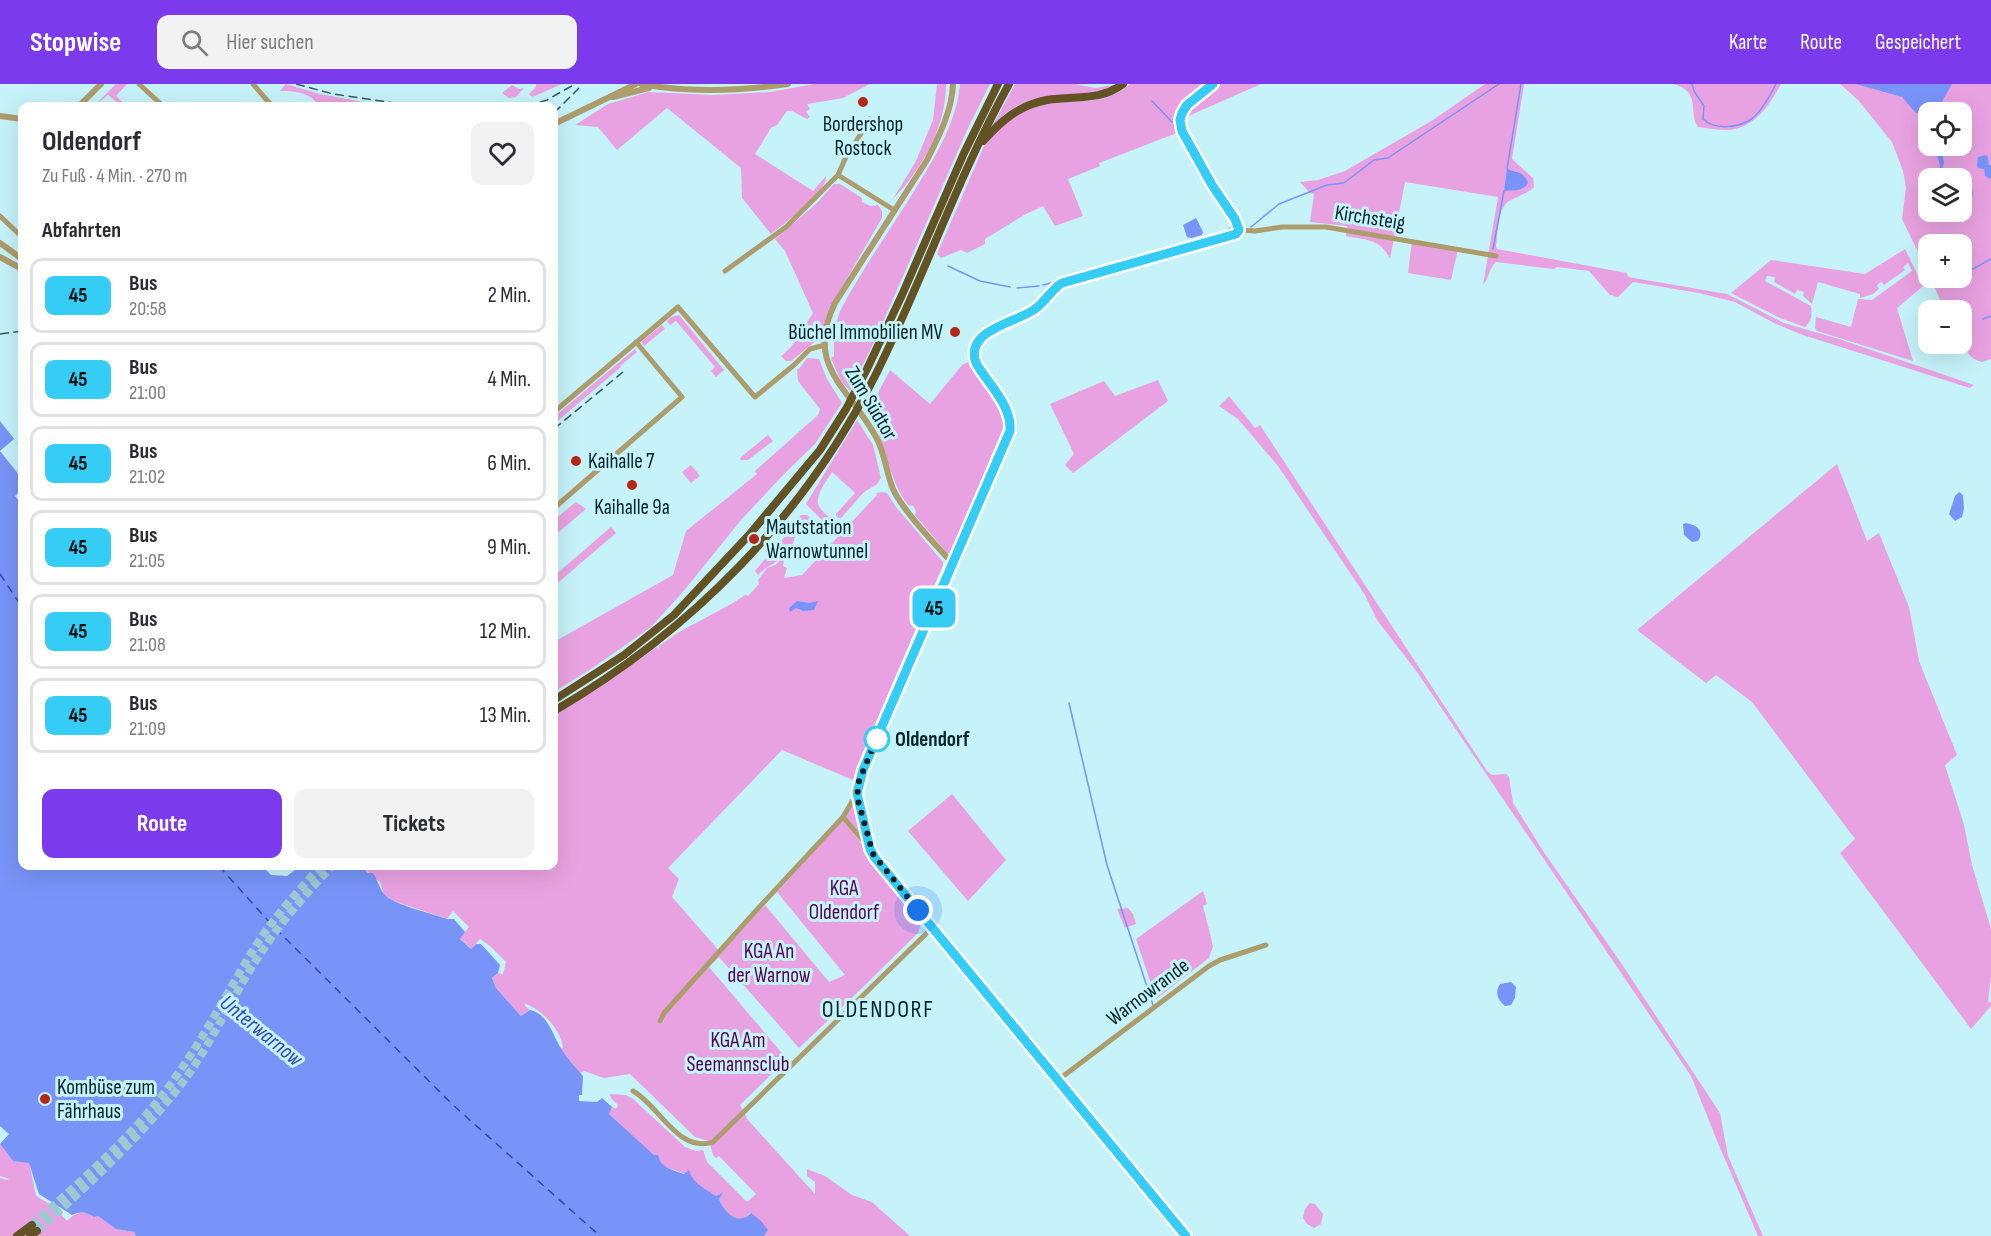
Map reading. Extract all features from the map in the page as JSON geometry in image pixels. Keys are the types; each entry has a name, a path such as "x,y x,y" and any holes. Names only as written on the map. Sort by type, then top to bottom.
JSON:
{"highway":[{"path":"558,697 624,655 674,615 749,535 820,450 846,409 872,360 964,153 998,84"},
{"path":"558,708 643,652 711,596 797,501 854,416 876,374 909,304 976,148 1009,84"},
{"path":"976,148 999,123 1022,108 1049,99 1095,97 1123,84"},
{"path":"17,1236 33,1230"}],"street":[{"path":"84,102 101,84"},
{"path":"139,84 159,102"},
{"path":"253,84 269,102"},
{"path":"558,122 636,84"},
{"path":"641,84 662,88"},
{"path":"609,98 640,89 736,90 788,84"},
{"name":"Zum Südtor","path":"952,84 949,112 937,140 927,160 835,303 827,323 825,345 830,368 841,389 877,439 899,500 953,564"},
{"path":"660,1021 664,1013 843,817 857,793 863,770 1010,431 1011,422 1006,409 979,369 974,357 977,342 993,330 1036,308 1054,288 1062,283 1231,236 1239,230 1235,219 1212,185 1182,131 1180,120 1187,105 1213,84"},
{"path":"0,116 18,118"},
{"path":"725,271 773,238 829,185 838,175 845,159 870,119"},
{"path":"838,175 894,210"},
{"path":"0,216 18,233"},
{"name":"Kirchsteig","path":"1239,230 1326,227 1496,256"},
{"path":"0,243 18,256"},
{"path":"0,257 18,267"},
{"path":"558,409 678,307 756,397 806,352 814,347 825,345"},
{"path":"558,505 682,397 636,342"},
{"path":"857,793 870,849"},
{"path":"843,817 1186,1236"},
{"path":"633,1091 647,1101 675,1131 688,1141 698,1144 713,1142 933,927"},
{"name":"Warnowrande","path":"1058,1080 1209,966 1220,960 1266,945"}],"green space":[{"path":"116,84 127,84 116,96 122,102 117,102 108,95 98,102"},
{"path":"286,84 320,94 362,102 316,102 305,94 280,91"},
{"path":"536,84 562,84 532,97 529,94"},
{"path":"814,84 870,84 843,98 807,104 810,109 806,112 810,117 807,119 792,111 787,111 777,125 771,128 755,154 813,191 826,176 820,191 813,199 771,234 742,198 741,168 667,108 617,150 598,127 575,125 608,104 648,92 713,95 770,92"},
{"path":"937,84 946,84 942,116 937,131 923,161 893,199 916,161 933,120"},
{"path":"960,84 990,84 850,391 841,381 831,358 834,356 834,330 840,311 941,145 958,100"},
{"path":"1015,84 1075,84 1095,88 1120,84 1102,93 1034,100 1019,105 993,125"},
{"path":"1130,84 1213,84 1182,113 1182,131 1099,163 1100,166 1068,179 1083,216 1055,226 1043,206 985,239 985,244 967,253 961,250 941,258 937,254 984,146 997,130 1014,116 1033,107 1053,102 1102,98 1121,91"},
{"path":"1217,84 1261,84 1186,117 1189,108"},
{"path":"1485,84 1524,84 1512,159 1533,178 1534,187 1509,201 1502,209 1497,249 1627,273 1628,277 1727,294 1784,323 1839,339 1974,385 1970,388 1803,335 1774,323 1735,302 1699,293 1633,282 1618,297 1610,295 1589,271 1496,262 1483,285 1498,197 1405,182 1390,259 1377,244 1346,236 1347,226 1310,222 1314,194 1310,193 1300,182 1318,180 1345,171 1433,120"},
{"path":"1673,84 1781,84 1766,108 1753,121 1736,129 1727,130 1698,127 1691,97 1682,87"},
{"path":"1840,84 1991,84 1991,359 1982,362 1969,354 1972,354 1972,300 1940,300 1935,288 1972,288 1972,234 1918,234 1918,252 1902,219 1906,188 1903,171 1892,142 1858,100"},
{"path":"512,85 519,89 524,88 516,97 509,98 502,93"},
{"path":"834,184 840,184 870,206 878,205 882,211 882,218 828,311 821,335 791,361 786,361 781,356 791,347 813,313 785,251 775,239 816,204"},
{"path":"1412,241 1458,249 1451,280 1408,273"},
{"path":"1905,249 1918,276 1918,288 1921,288 1897,308 1913,361 1817,331 1815,328 1816,317 1851,327 1858,299 1872,300 1912,271 1908,263 1903,267 1905,270 1884,285 1881,282 1877,285 1879,289 1873,294 1860,298 1860,294 1818,282 1812,304 1803,296 1804,292 1797,290 1795,294 1774,282 1775,277 1767,276 1765,281 1811,306 1810,320 1805,327 1780,318 1731,293 1771,260 1865,274"},
{"path":"679,315 724,370 716,377 711,371 715,367 676,321 670,325 667,321"},
{"path":"662,325 665,329 644,346 641,342"},
{"path":"635,349 637,352 621,367 558,421 558,414"},
{"path":"807,358 819,359 827,379 842,403 815,444 741,520 682,593 651,627 558,690 558,640 673,575 686,531 757,474 755,471 818,415 820,409 798,381 797,369"},
{"path":"970,361 1001,411 1005,423 951,553 947,553 915,515 916,511 913,506 908,505 901,494 879,435 867,414 890,370 930,404 962,365"},
{"path":"1158,380 1168,401 1073,473 1065,465 1074,454 1050,404 1104,381 1115,396"},
{"path":"1229,396 1255,428 1260,425 1487,771 1492,775 1506,774 1509,777 1513,803 1543,851 1619,960 1720,1113 1728,1156 1763,1236 1758,1236 1691,1076 1417,672 1377,620 1365,595 1278,466 1238,419 1219,406"},
{"path":"857,420 873,445 881,478 839,518 836,514 855,493 832,472 818,499 821,510 834,522 834,525 829,527 806,504"},
{"path":"768,435 773,441 748,460 741,460 740,458"},
{"path":"1837,464 1867,541 1879,533 1909,607 1919,661 1957,755 1945,765 1964,825 1972,865 1991,929 1991,977 1988,1001 1991,1002 1991,1006 1971,1029 1840,853 1855,839 1752,702 1716,675 1706,683 1637,630"},
{"path":"691,465 700,476 691,483 682,472"},
{"path":"876,493 887,493 896,507 943,562 943,565 861,757 856,777 853,780 782,750 668,868 679,879 672,897 721,953 765,905 829,982 845,975 777,892 843,820 871,860 919,920 918,933 799,1048 719,957 709,967 787,1059 740,1105 748,1120 815,1194 815,1182 807,1176 807,1169 825,1176 852,1195 872,1202 910,1236 764,1236 768,1230 750,1213 741,1219 732,1216 719,1199 722,1194 716,1196 697,1184 689,1175 665,1167 658,1155 654,1155 609,1114 612,1107 616,1109 618,1105 610,1094 626,1095 633,1099 685,1147 696,1151 703,1150 707,1162 747,1202 756,1194 719,1156 716,1158 713,1155 709,1141 695,1137 630,1074 604,1078 584,1071 580,1073 560,1048 563,1048 562,1041 550,1021 538,1010 525,1004 530,1010 521,1016 496,988 492,978 498,973 503,974 506,962 490,946 480,939 471,949 460,938 469,927 453,911 447,919 394,901 384,895 380,882 366,870 558,870 558,713 657,647 659,649 659,646 679,632 745,595 748,596 759,584 758,580 767,568 783,558 783,566 787,568 784,578 802,575 877,495"},
{"path":"576,502 586,509 558,533 558,517"},
{"path":"801,515 807,515 826,531 826,534 818,532 820,529 804,519 794,531 796,535 789,554 795,556 794,558 785,556 776,548"},
{"path":"611,527 616,533 558,583 558,573"},
{"path":"776,551 779,554 777,558 780,555 782,557 758,575 755,571 764,560 773,558"},
{"path":"952,794 1006,860 968,901 908,831"},
{"path":"855,800 864,839 846,815"},
{"path":"1203,891 1207,904 1203,906 1213,946 1209,958 1156,999 1136,939"},
{"path":"1128,908 1136,924 1125,928 1117,909"},
{"path":"0,1144 13,1161 29,1162 36,1196 55,1207 67,1221 77,1214 86,1213 94,1217 98,1216 116,1229 134,1232 136,1236 0,1236 0,1178 9,1179 0,1176"},
{"path":"1310,1203 1315,1204 1323,1214 1321,1224 1314,1228 1303,1218 1305,1209"}],"water":[{"path":"1856,84 1952,84 1942,102 1918,102 1918,114 1902,97"},
{"path":"1985,155 1991,165 1991,179 1985,176 1984,169 1977,166 1978,157"},
{"path":"1938,156 1942,156 1942,168"},
{"path":"1507,169 1524,176 1528,183 1524,188 1504,191"},
{"path":"1196,218 1203,232 1202,235 1187,237 1183,225"},
{"name":"Unterwarnow","path":"0,421 18,444 18,469 16,471 18,493 15,496 18,500 18,870 266,870 271,875 287,876 295,870 365,870 373,873 388,898 447,919 454,919 465,932 460,939 471,949 476,944 481,944 500,965 498,973 492,978 496,988 521,1016 530,1010 542,1016 562,1050 583,1076 582,1095 579,1095 579,1101 597,1102 602,1098 612,1107 609,1114 654,1155 658,1155 665,1166 684,1174 689,1170 693,1179 704,1188 716,1196 723,1193 719,1199 728,1213 741,1219 751,1213 768,1230 764,1236 136,1236 134,1232 116,1229 98,1216 83,1213 72,1215 39,1194 29,1163 13,1161 0,1144 9,1134 0,1126"},
{"path":"1959,492 1963,495 1964,509 1962,517 1955,521 1949,514 1955,496"},
{"path":"1686,523 1700,531 1698,541 1692,542 1684,535 1683,524"},
{"path":"797,601 809,603 818,601 814,610 803,611 796,608 790,612 789,608"},
{"path":"1511,982 1516,987 1515,998 1511,1005 1505,1006 1497,992 1500,984"}],"pier":[{"path":"14,439 18,444 18,469 16,471 0,451"}],"waterway":[{"path":"1251,227 1279,204 1327,185 1344,183 1374,160 1388,158 1499,84"},
{"path":"1507,169 1521,84"},
{"path":"1692,84 1704,106 1703,119 1713,125 1726,127 1739,125 1754,117 1765,104 1776,84"},
{"path":"1152,101 1172,122"},
{"path":"1174,125 1184,142"},
{"path":"1178,245 1225,233 1232,226 1230,216 1203,177"},
{"path":"1493,249 1504,191"},
{"path":"1117,263 1171,247"},
{"path":"1972,269 1991,259"},
{"path":"1105,266 1112,264"},
{"path":"948,266 980,281 1010,287"},
{"path":"1086,272 1102,267"},
{"path":"1070,277 1081,274"},
{"path":"1043,285 1055,282"},
{"path":"1017,288 1039,286"},
{"path":"1983,319 1991,316"},
{"path":"1069,703 1107,865 1153,1005"}],"ferry route":[{"path":"0,574 18,601"},
{"path":"223,870 271,924 453,1105 600,1236"}],"tunnel":[{"path":"32,1225 109,1154 162,1096 198,1044 262,936 317,870"},
{"path":"37,1231 113,1160 167,1103 194,1066 271,939 296,906 328,870"}],"railway":[{"path":"296,84 333,94 388,102"},
{"path":"540,102 575,84"},
{"path":"558,109 579,88"},
{"path":"0,334 18,332"},
{"path":"558,426 623,372"}],"bus line":[{"name":"45","path":"1186,1236 875,858 870,849 857,793 863,770 1010,431 1011,422 1006,409 976,363 974,352 977,342 987,333 1031,312 1054,288 1062,283 1236,234 1239,230 1235,219 1190,147 1182,131 1180,120 1187,105 1213,84"}],"place":[{"name":"Bordershop Rostock","path":"863,102"},
{"name":"Büchel Immobilien MV","path":"955,332"},
{"name":"Kaihalle 7","path":"576,461"},
{"name":"Kaihalle 9a","path":"632,485"},
{"name":"Mautstation Warnowtunnel","path":"754,539"},
{"name":"Oldendorf","path":"877,739"},
{"name":"Kombüse zum Fährhaus","path":"45,1099"}],"district":[{"name":"OLDENDORF","path":"878,1009"}],"route":[{"path":"877,739 880,730 859,781 857,797 870,849 918,910"}],"park label":[{"name":"KGA Oldendorf","path":"844,900"},
{"name":"KGA An der Warnow","path":"769,963"},
{"name":"KGA Am Seemannsclub","path":"738,1052"}]}
